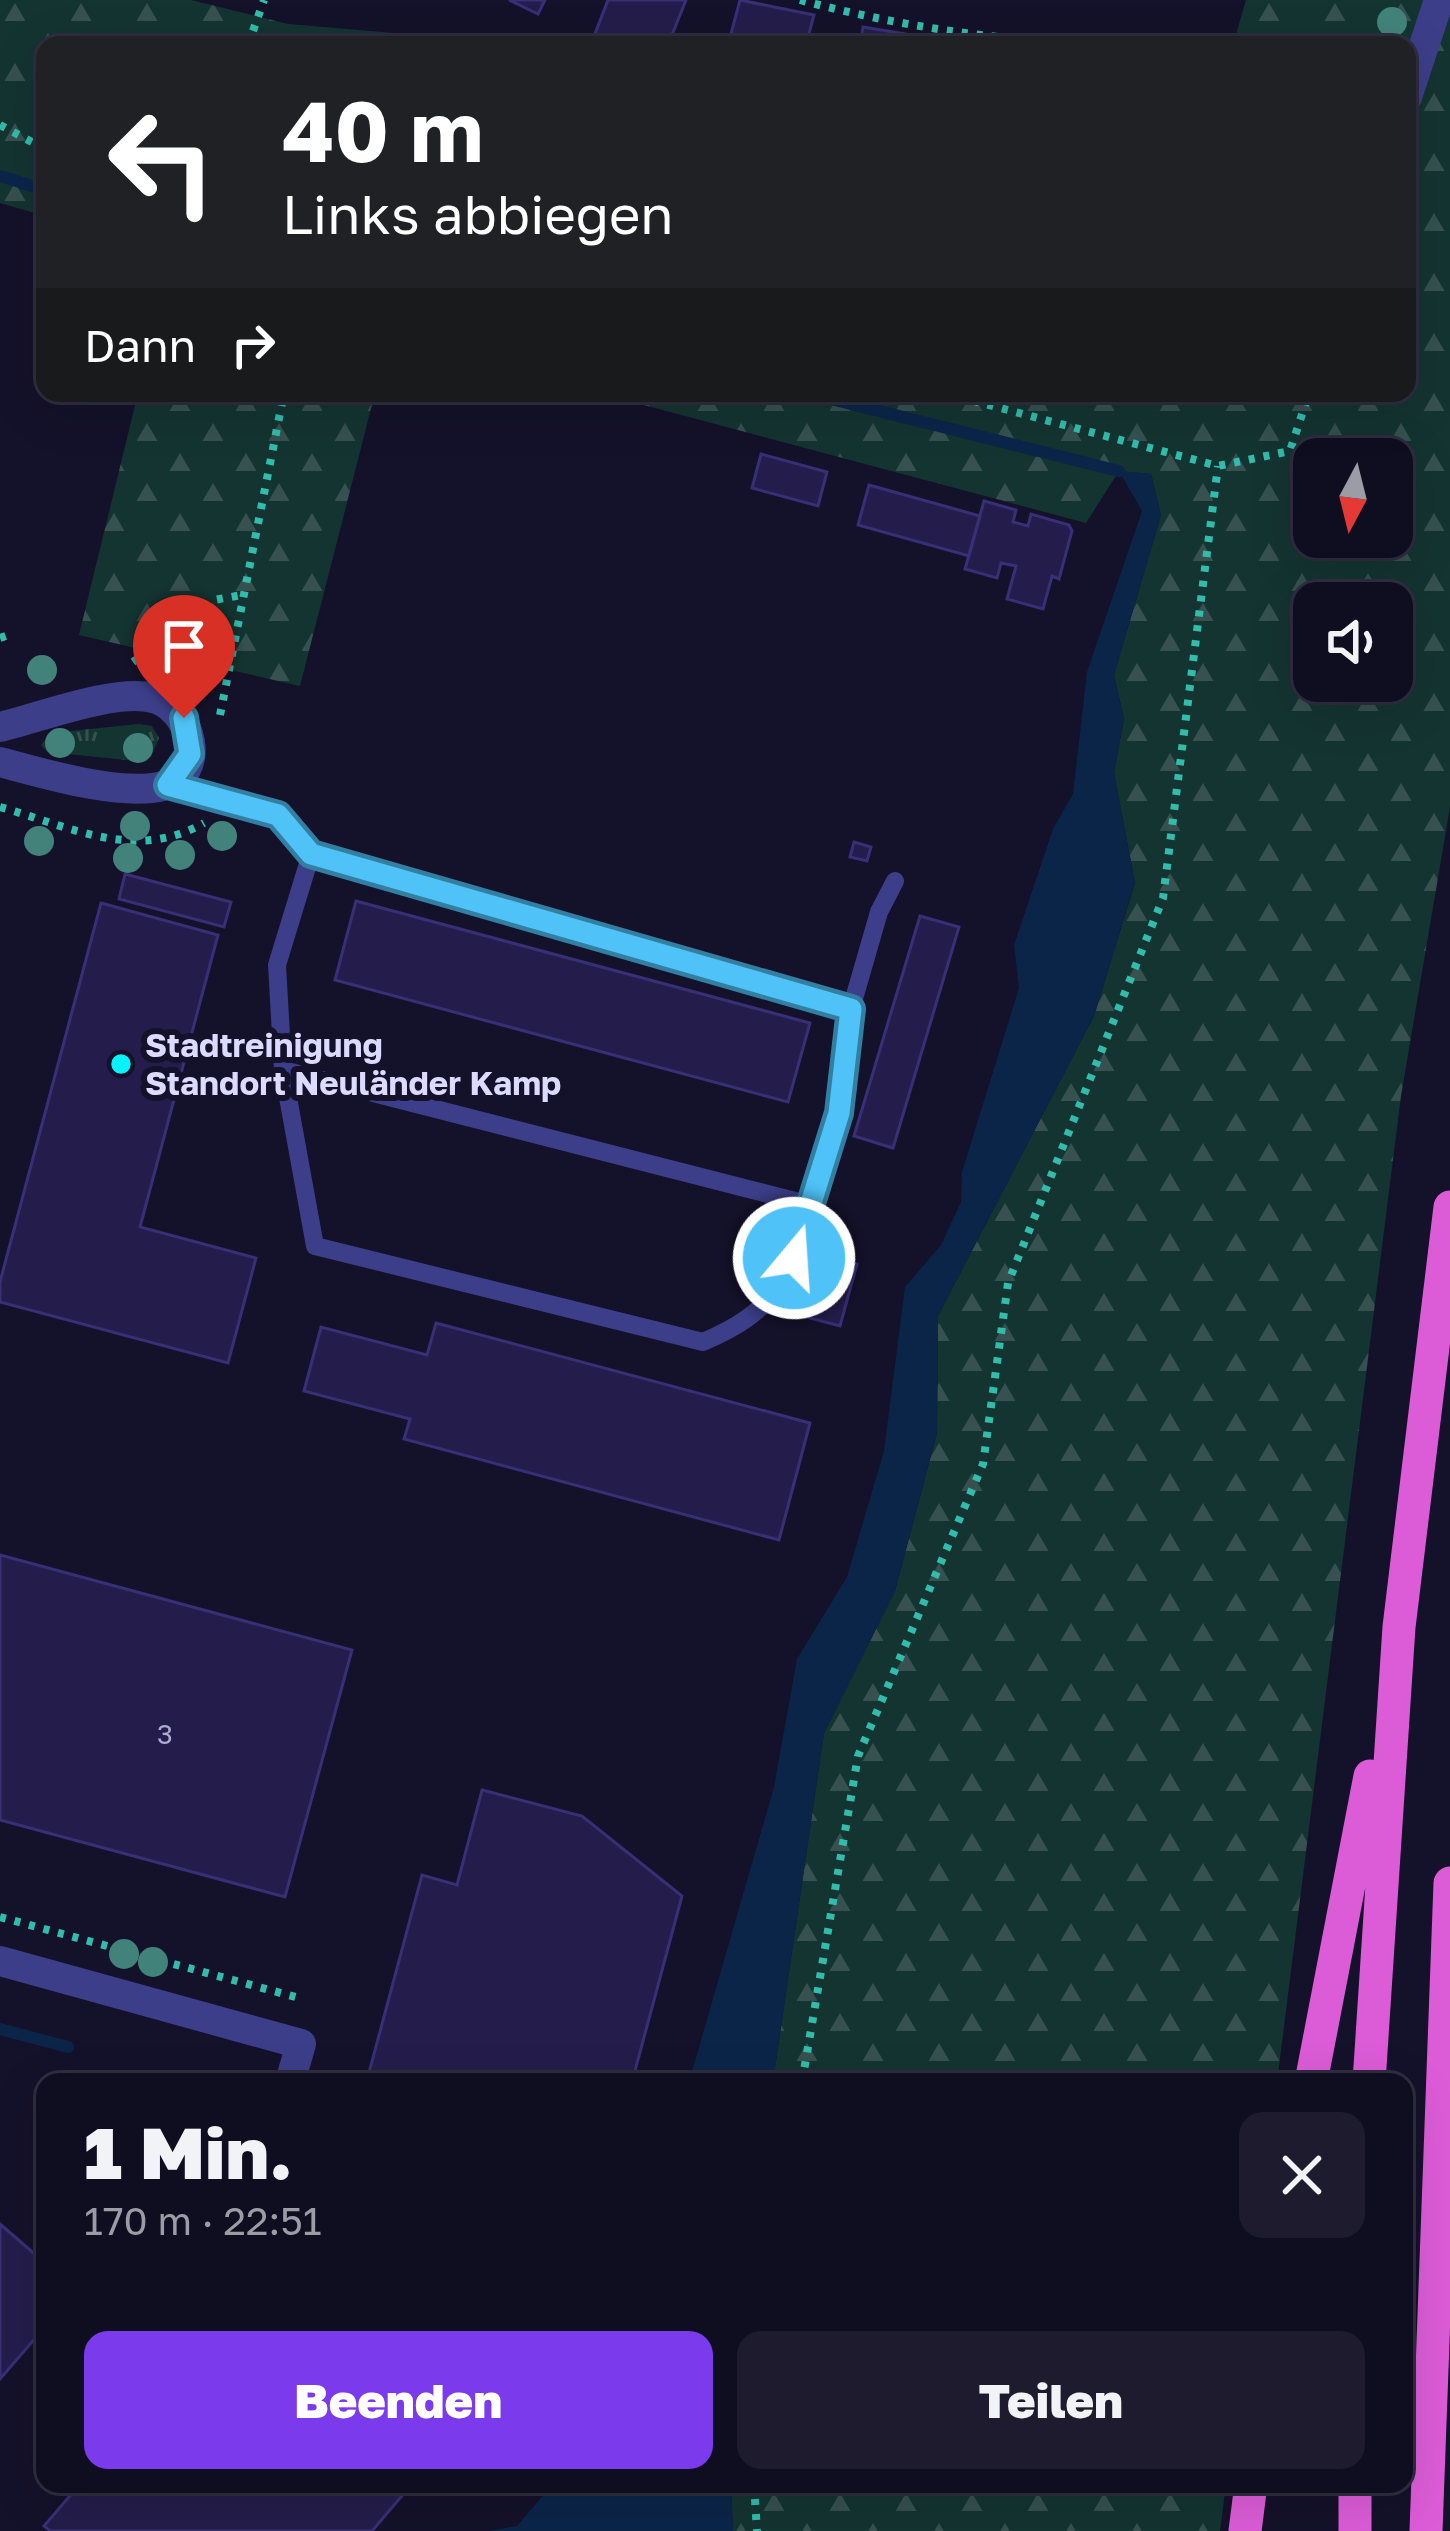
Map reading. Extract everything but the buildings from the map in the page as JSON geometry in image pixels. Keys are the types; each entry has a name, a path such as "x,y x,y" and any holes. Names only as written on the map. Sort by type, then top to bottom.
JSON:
{"highway":[{"path":"1370,2073 1400,1628 1450,1207"},
{"path":"1313,2073 1400,1628"},
{"path":"1426,2531 1450,1883"},
{"path":"1246,2531 1250,2493"},
{"path":"1355,2493 1355,2531"}],"street":[{"path":"1416,70 1439,0"},
{"path":"0,727 128,696 152,697 184,718 191,739 181,774 168,785 142,789 0,762"},
{"path":"0,1961 301,2044 293,2073"}],"lane":[{"path":"168,785 278,815 311,854 851,1009"},
{"path":"311,854 277,965 283,1070 315,1246 703,1342 750,1322 780,1286 839,1113 851,1009 879,912 896,881"},
{"path":"283,1070 811,1205"}],"path":[{"path":"251,36 264,0"},
{"path":"800,0 865,17 1011,36"},
{"path":"0,125 36,144"},
{"path":"219,732 282,402"},
{"path":"978,402 1218,466 1289,452 1306,402"},
{"path":"804,2073 858,1756 983,1464 1007,1283 1163,898 1218,466"},
{"path":"133,662 214,600 242,595"},
{"path":"0,638 11,634"},
{"path":"0,807 148,844 176,839 207,821 213,798"},
{"path":"0,1917 303,1999"},
{"path":"755,2493 757,2531"}],"green space":[{"path":"0,0 191,0 288,24 421,36 36,36 36,213 0,203"},
{"path":"1246,0 1450,0 1450,807 1401,1096 1278,2073 774,2073 824,1733 895,1591 937,1433 938,1316 1094,1016 1135,883 1114,773 1124,719 1114,675 1161,515 1151,474 1119,471 1086,523 633,402 1416,402 1416,36 1236,36"},
{"path":"136,402 373,402 300,686 79,635"},
{"path":"152,726 159,738 151,757 127,760 47,752 41,745 51,733"},
{"path":"731,2493 1225,2493 1220,2531 733,2531"}],"water":[{"path":"1119,471 1151,474 1161,515 1114,675 1124,719 1114,773 1135,882 1094,1016 938,1316 937,1433 895,1591 824,1733 774,2073 692,2073 774,1787 797,1659 847,1577 884,1451 905,1287 941,1245 961,1202 962,1172 1019,988 1014,945 1053,829 1073,794 1087,672 1142,511"},
{"path":"545,2493 731,2493 733,2531 488,2531 517,2526"}],"waterway":[{"path":"0,176 36,187"},
{"path":"843,402 1119,471"},
{"path":"0,2029 68,2047"}],"place":[{"name":"Stadtreinigung Standort Neuländer Kamp","path":"121,1064"}],"route":[{"path":"184,718 190,754 181,774 168,785 278,815 311,854 851,1009 839,1113 794,1258"}]}
